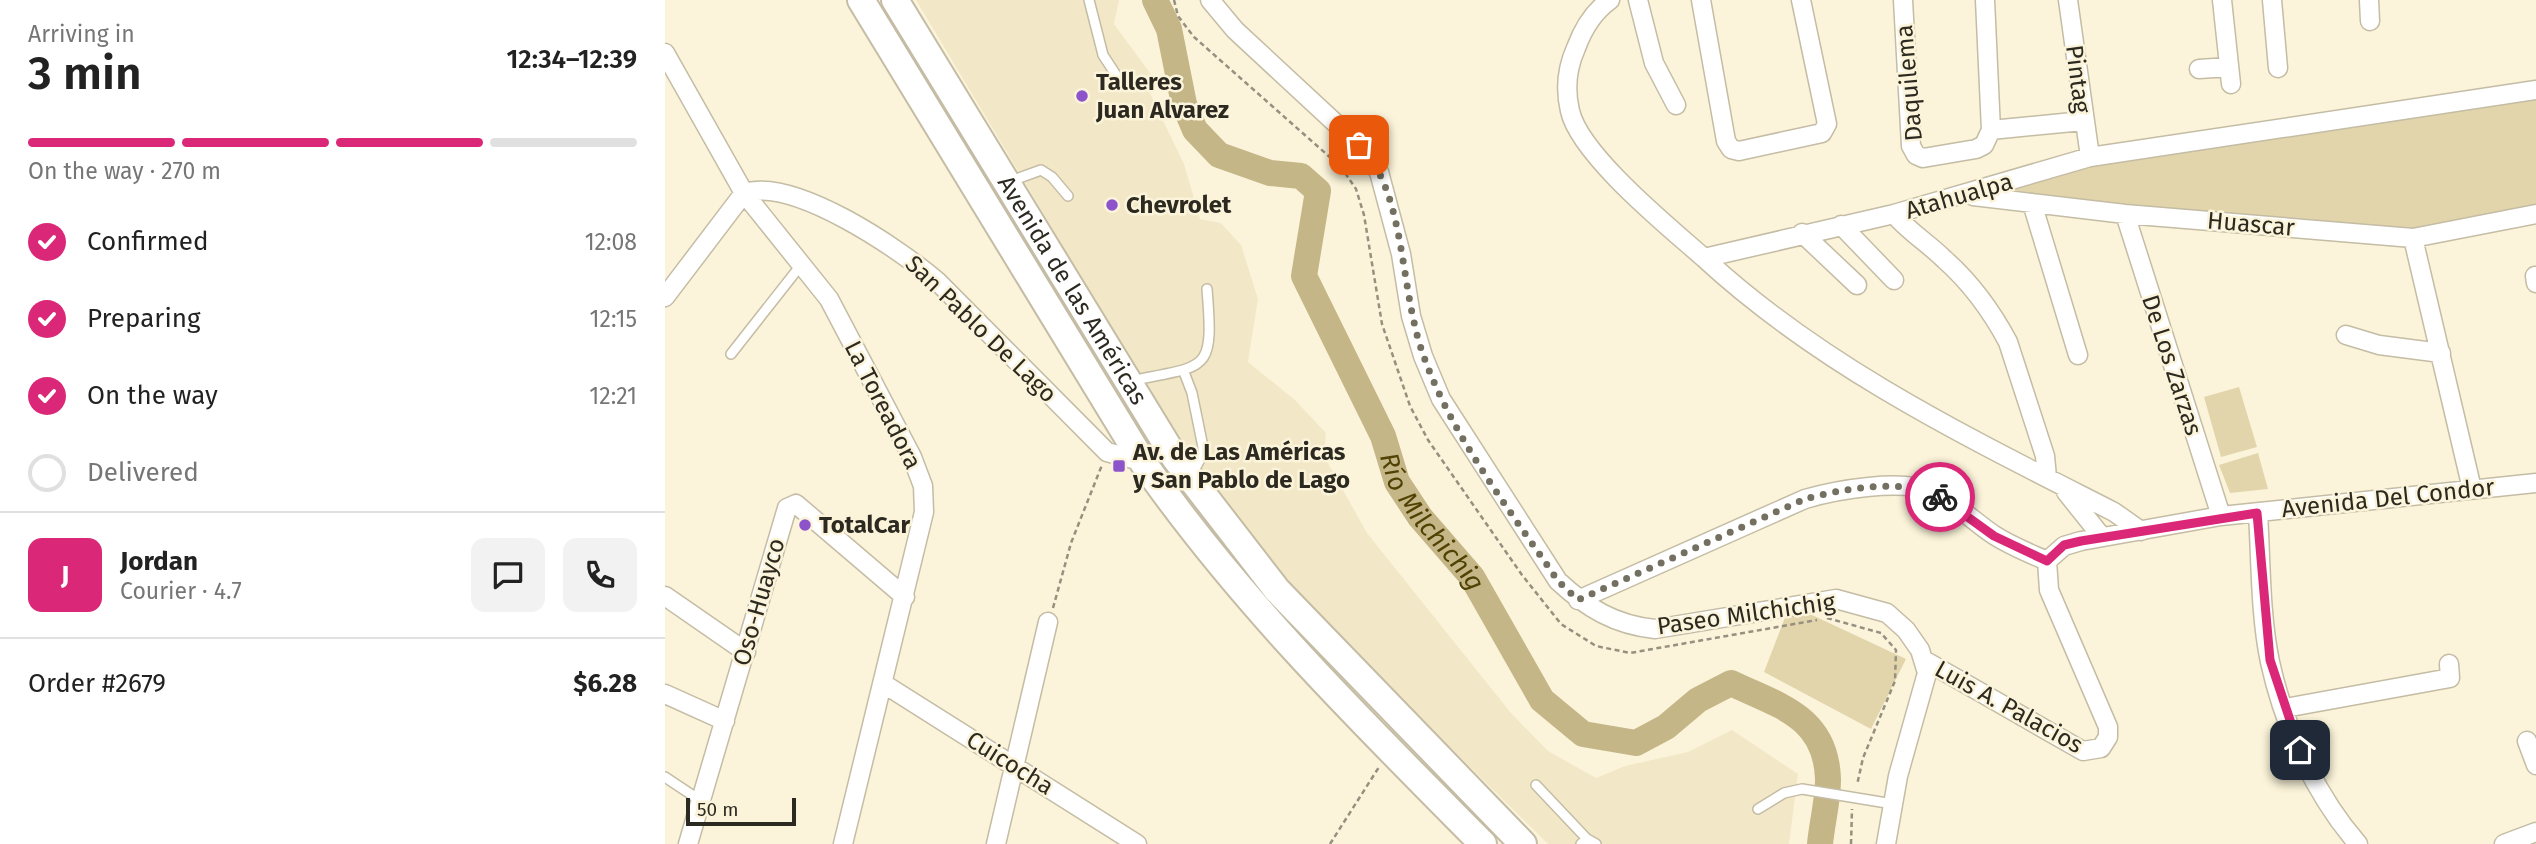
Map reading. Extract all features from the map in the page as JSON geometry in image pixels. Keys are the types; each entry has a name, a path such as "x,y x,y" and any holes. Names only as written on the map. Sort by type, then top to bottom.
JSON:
{"main road":[{"name":"Avenida de las Américas","path":"861,0 1144,464 1193,534 1257,611 1483,844"},
{"name":"Avenida de las Américas","path":"895,0 1183,468 1277,590 1524,844"}],"street":[{"name":"Paseo Milchichig","path":"1210,0 1235,30 1359,145 1379,172 1401,254 1412,316 1423,356 1441,399 1558,581 1578,600 1611,620 1629,626 1655,629 1836,599 1887,613 1906,629 1924,660"},
{"path":"1610,0 1582,31 1570,60 1567,85 1570,113 1593,150 1737,289 1774,317 1909,406 2115,512 2141,531"},
{"path":"1638,0 1654,63 1676,105"},
{"path":"1701,0 1726,141 1731,149 1739,150 1822,132 1825,129 1827,124 1801,0"},
{"name":"Daquilema","path":"1903,0 1911,146 1916,155 1923,158 1976,149 1984,145 1991,130"},
{"path":"1985,0 1991,130 2083,121"},
{"name":"Pintag","path":"2069,0 2090,158"},
{"path":"2199,69 2230,75 2222,0"},
{"path":"2272,0 2278,68"},
{"path":"2369,0 2370,21"},
{"name":"La Toreadora","path":"665,53 744,193 828,299 912,457 923,486 924,512 843,844"},
{"name":"Atahualpa","path":"1704,258 1802,233 1894,214 2090,158 2536,90"},
{"name":"San Pablo De Lago","path":"744,193 758,189 775,191 815,205 884,241 909,257 937,281 1107,452 1144,464 1183,468"},
{"path":"665,297 744,193"},
{"name":"Huascar","path":"1965,195 2125,214 2413,238 2536,214"},
{"path":"2032,203 2078,355"},
{"path":"1894,214 1905,227 1945,260 1999,325 2008,342 2053,481 2102,537"},
{"name":"De Los Zarzas","path":"2125,214 2221,516"},
{"path":"1842,225 1894,281"},
{"path":"1802,233 1857,285"},
{"path":"2413,238 2472,489"},
{"path":"2346,335 2379,345 2441,353"},
{"name":"Avenida Del Condor","path":"2047,561 2064,545 2221,516 2536,483"},
{"path":"1578,600 1805,499 1824,494 1892,487 1910,486 1931,491 1994,536 2047,561"},
{"name":"Oso-Huayco","path":"688,844 787,508 795,504 905,597"},
{"path":"2257,513 2270,660 2285,708 2322,794 2358,844"},
{"name":"Luis A. Palacios","path":"1924,660 2083,751 2101,748 2108,737 2108,727 2049,590 2047,561"},
{"path":"665,596 745,652"},
{"path":"996,844 1048,622"},
{"path":"1886,844 1893,804 1927,673 1924,660"},
{"path":"2285,708 2450,678 2449,664"},
{"name":"Cuicocha","path":"884,684 1135,843"},
{"path":"665,694 725,721"},
{"path":"2527,741 2536,765"},
{"path":"2504,844 2536,832"}],"lane":[{"path":"1089,0 1103,55 1120,81"},
{"path":"1007,183 1041,170 1052,177 1068,196"},
{"path":"731,354 801,265"},
{"path":"1129,382 1184,372 1205,357 1210,348 1207,289"},
{"path":"1183,468 1204,452 1192,393 1184,372"},
{"path":"665,777 701,801"},
{"path":"1536,785 1588,842"},
{"path":"1758,809 1784,793 1802,789 1893,804"}],"path":[{"path":"1174,0 1178,16 1194,37 1341,167 1356,189 1364,215 1382,324 1410,406 1427,440 1508,555 1561,624 1596,646 1630,653 1828,618 1881,633 1896,650 1895,681 1849,797 1851,844"},
{"path":"1048,622 1071,543 1107,452"},
{"path":"1330,844 1379,768 1383,743"}],"shaded area":[{"path":"916,0 1119,0 1114,24 1153,77 1147,87 1184,164 1200,219 1221,223 1241,245 1258,299 1248,362 1295,400 1326,433 1324,456 1367,533 1511,713 1548,751 1596,778 1625,766 1688,752 1732,730 1798,774 1789,844 1548,844 1396,694 1281,573 1188,456"},
{"path":"2536,96 2536,204 2414,233 2003,195 2001,190 2092,162"},
{"path":"2239,387 2257,447 2221,457 2204,397"},
{"path":"2258,453 2268,489 2230,493 2219,465"},
{"path":"1786,615 1812,615 1906,659 1871,729 1764,672"}],"waterway":[{"name":"Río Milchichig","path":"1155,0 1169,29 1184,104 1195,130 1219,155 1270,173 1301,176 1318,191 1304,276 1383,436 1397,482 1420,517 1472,577 1542,700 1583,734 1636,743 1666,727 1698,700 1731,683 1782,707 1809,727 1819,741 1825,758 1828,787 1820,844"}],"way so far":[{"path":"1359,145 1379,172 1401,254 1412,316 1423,356 1441,399 1558,581 1578,600 1805,499 1844,491 1910,486 1931,491 1940,497"}],"place":[{"name":"Talleres Juan Alvarez","path":"1082,96"},
{"name":"Chevrolet","path":"1112,205"},
{"name":"Av. de Las Américas y San Pablo de Lago","path":"1119,466"},
{"name":"TotalCar","path":"805,525"}],"route":[{"path":"1940,497 1957,506 1994,536 2047,561 2064,545 2081,541 2221,516 2257,513 2270,660 2300,750"}]}
